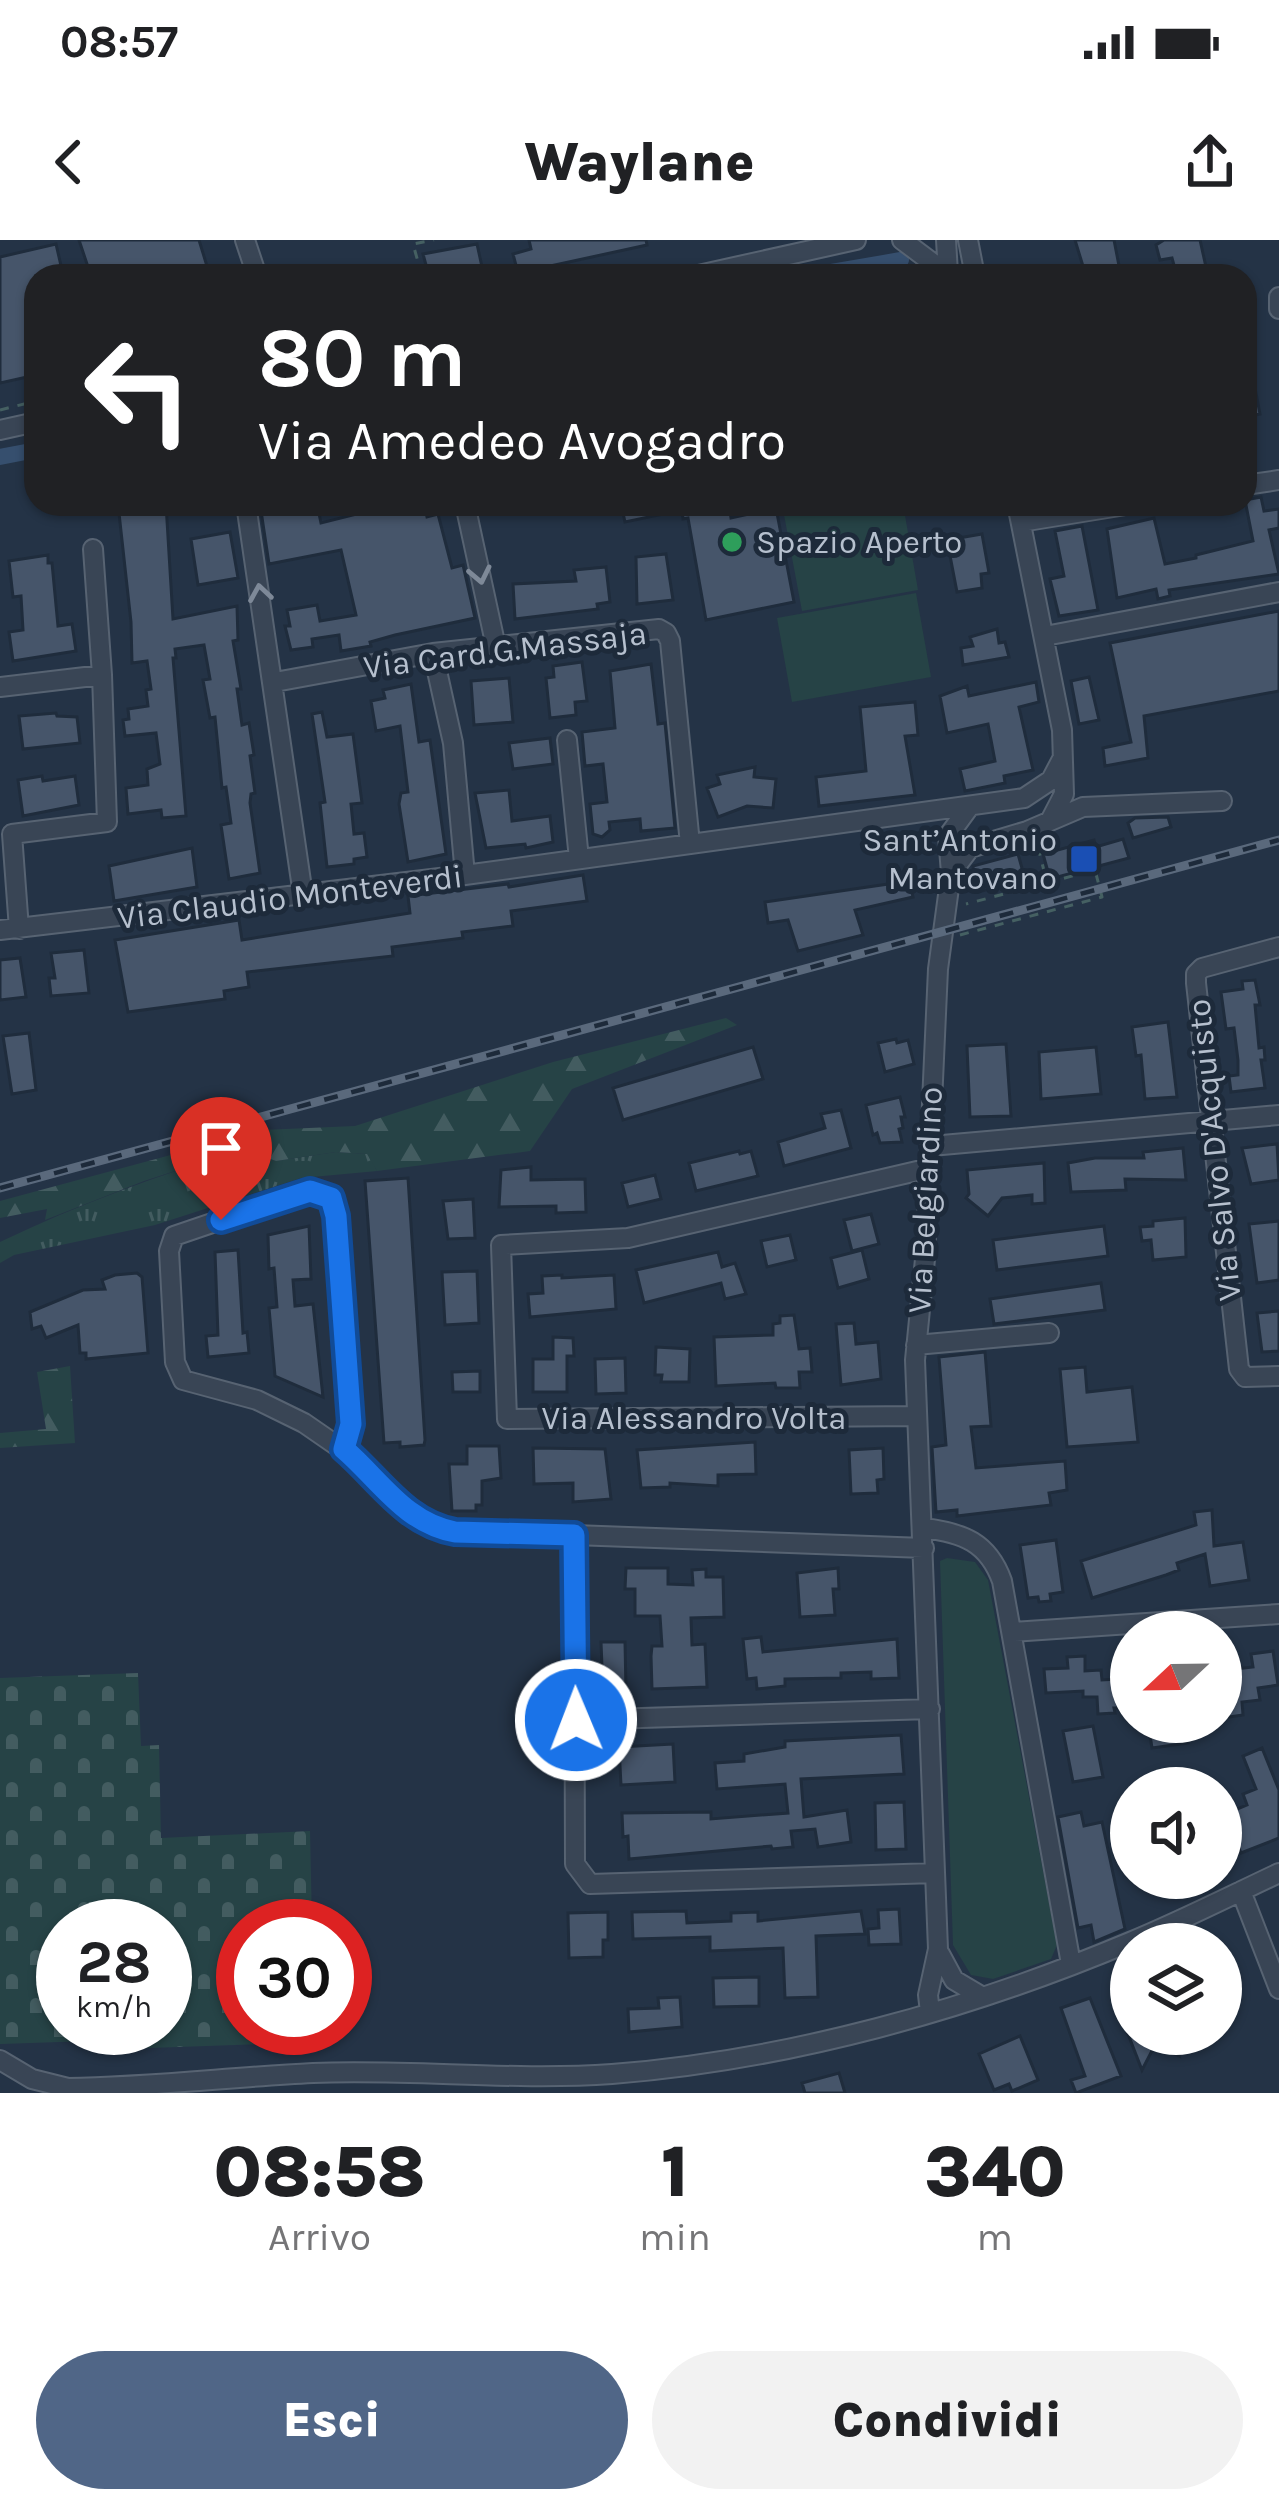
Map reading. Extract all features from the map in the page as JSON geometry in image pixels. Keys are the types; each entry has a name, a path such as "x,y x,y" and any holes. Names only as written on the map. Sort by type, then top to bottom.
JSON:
{"street":[{"path":"748,264 856,240"},
{"path":"902,240 935,264"},
{"path":"1279,297 1279,309"},
{"path":"248,516 303,895"},
{"path":"468,516 496,647"},
{"path":"1020,516 1062,730 1064,794 1037,827"},
{"path":"9,929 12,834 107,822 93,549"},
{"path":"1045,636 1279,592"},
{"name":"Via Card.G.Massaja","path":"275,682 433,653 659,629 666,633 691,844"},
{"path":"433,653 453,742 465,875"},
{"path":"0,687 102,675"},
{"path":"567,740 579,859"},
{"path":"1037,827 1024,798 1045,785 1062,759"},
{"path":"1045,785 1083,807"},
{"name":"Via Claudio Monteverdi","path":"9,929 465,875 1024,798"},
{"path":"951,873 970,848 1083,807 1222,801"},
{"path":"978,805 979,830 990,841"},
{"path":"952,829 978,805"},
{"path":"930,812 968,840 990,841"},
{"name":"Via Belgiardino","path":"938,1949 916,1345 930,1168 934,1033 952,829"},
{"name":"Via Salvo D'Acquisto","path":"1279,947 1202,968 1196,974 1239,1369 1245,1377 1279,1376"},
{"path":"931,1146 1279,1114"},
{"name":"Via Alessandro Volta","path":"917,1416 507,1419 501,1245 628,1238 930,1168"},
{"path":"344,1449 351,1424 331,1198 318,1192 300,1193 174,1236 169,1251 172,1318 175,1362 183,1380 280,1410 344,1449 408,1513 438,1529 574,1535 963,1535 992,1556 1002,1581 1071,1964"},
{"path":"916,1345 1049,1333"},
{"path":"574,1535 574,1864 590,1884 935,1873"},
{"path":"1012,1632 1279,1614"},
{"path":"576,1720 930,1709"},
{"path":"1242,1891 1279,1873"},
{"path":"1242,1894 1279,1989"},
{"path":"0,2060 66,2091 313,2073 442,2071 621,2083 933,2011 1130,1942 1224,1899"},
{"path":"933,2011 949,1989 938,1949"},
{"path":"933,2011 928,1995 938,1949"},
{"path":"946,1970 964,1988 981,1996"}],"path":[{"path":"419,264 413,244 434,240"},
{"path":"1037,827 1047,883"},
{"path":"942,939 1102,897 1095,870 947,909"}],"green space":[{"path":"784,516 905,516 918,590 802,611"},
{"path":"916,593 931,677 792,702 777,618"},
{"path":"726,1018 737,1025 572,1089 530,1151 377,1171 367,1154 336,1152 276,1161 243,1149 45,1220 47,1209 0,1218 0,1201 263,1130 355,1126 553,1062"},
{"path":"243,1149 276,1161 336,1152 368,1154 377,1171 301,1178 155,1225 14,1255 0,1263 0,1242 120,1191"},
{"path":"70,1366 75,1443 0,1448 0,1433 46,1429 37,1372"},
{"path":"940,1561 975,1562 988,1580 1057,1945 1051,1959 993,1979 971,1975 953,1945"},
{"path":"138,1673 141,1746 159,1745 161,1838 310,1831 311,1899 216,1899 216,2046 192,2046 192,1899 36,1899 36,2043 0,2044 0,1678"}],"building":[{"path":"79,240 199,240 206,264 87,264"},
{"path":"529,240 646,240 647,245 559,264 516,264 513,254 531,249"},
{"path":"1075,240 1114,240 1119,264 1082,264"},
{"path":"1164,240 1200,240 1205,264 1160,260 1156,245"},
{"path":"56,244 61,264 24,264 24,378 0,383 0,257"},
{"path":"477,244 481,264 426,264 423,254"},
{"path":"1261,497 1264,511 1279,509 1279,528 1269,530 1279,574 1169,590 1170,596 1158,599 1156,589 1117,598 1107,529 1154,518 1165,564 1196,558 1253,541 1248,516 1257,516 1257,498"},
{"path":"119,516 167,516 173,619 237,606 238,640 233,641 241,689 237,689 242,725 249,723 254,755 250,756 255,793 250,803 260,873 229,879 221,825 231,823 226,787 222,788 215,717 210,718 203,680 210,679 204,645 175,649 173,658 186,816 162,818 161,810 128,814 126,788 148,785 147,769 160,764 156,733 125,736 123,720 129,719 128,709 148,706 146,690 151,689 147,661 132,663"},
{"path":"262,516 320,516 321,523 349,516 439,516 452,568 463,565 475,618 395,635 370,642 371,646 341,651 339,635 312,639 313,647 291,650 287,610 317,605 320,621 356,615 341,550 269,564"},
{"path":"683,516 778,516 794,602 706,620 688,518"},
{"path":"1082,526 1098,610 1059,616 1050,579 1064,576 1055,531"},
{"path":"230,532 238,578 198,585 191,539"},
{"path":"982,534 989,573 981,574 982,588 957,592 947,540"},
{"path":"666,554 673,600 637,604 636,557"},
{"path":"48,555 58,626 72,624 76,651 13,661 9,632 23,630 21,596 13,597 9,561"},
{"path":"606,567 610,602 597,604 598,609 515,619 513,584 576,581 574,570"},
{"path":"1279,611 1279,691 1144,716 1148,758 1105,766 1103,748 1131,742 1110,643"},
{"path":"997,629 999,643 1005,642 1009,657 963,665 961,648 973,646 970,637"},
{"path":"582,662 587,701 575,702 576,715 550,718 546,678 554,677 553,666"},
{"path":"651,664 658,724 665,723 675,828 641,831 640,819 609,822 610,830 602,837 593,834 590,804 607,802 603,764 585,766 582,732 615,728 610,671"},
{"path":"1089,677 1099,720 1079,724 1071,681"},
{"path":"509,678 513,722 474,725 471,681"},
{"path":"1036,682 1039,702 1019,707 1033,770 1004,776 1005,783 965,791 960,769 995,761 988,724 947,733 940,696 967,686 969,696"},
{"path":"411,684 419,742 430,740 446,854 408,862 399,804 401,793 408,792 400,726 376,731 371,701 385,698 383,690"},
{"path":"915,702 918,735 905,736 915,795 819,806 816,777 866,771 860,707"},
{"path":"322,712 327,737 353,734 362,803 351,804 354,834 364,833 367,857 354,859 354,864 327,867 320,803 325,802 312,714"},
{"path":"56,713 77,717 80,743 23,749 19,716"},
{"path":"550,738 553,764 513,769 509,743"},
{"path":"755,767 754,777 776,779 773,808 747,806 718,817 707,788 720,784 717,775"},
{"path":"42,776 43,781 75,776 79,805 23,816 18,780"},
{"path":"509,790 512,821 550,816 553,842 486,848 475,793"},
{"path":"1168,817 1171,827 1133,838 1128,823 1135,818"},
{"path":"1123,839 1129,858 1050,879 1043,854 1094,840 1096,847"},
{"path":"192,848 197,887 114,901 109,866"},
{"path":"1018,854 1025,879 978,892 973,866"},
{"path":"583,875 587,901 511,911 513,926 392,947 393,956 247,972 249,987 224,991 225,999 128,1012 115,940 239,920 242,940 410,913 408,896"},
{"path":"909,881 913,897 855,910 863,935 798,951 788,920 768,923 765,902"},
{"path":"84,950 89,993 51,996 49,978 55,978 51,953"},
{"path":"20,958 26,997 0,1000 0,960"},
{"path":"1255,980 1265,1088 1231,1092 1229,1076 1238,1075 1238,1060 1234,1028 1226,1029 1221,992 1243,989 1242,981"},
{"path":"1168,1022 1177,1097 1145,1099 1141,1055 1136,1056 1132,1027"},
{"path":"29,1033 36,1090 12,1094 3,1036"},
{"path":"896,1039 897,1043 908,1040 914,1064 885,1072 878,1043"},
{"path":"1006,1044 1011,1116 970,1117 967,1046"},
{"path":"753,1047 763,1079 623,1120 613,1088"},
{"path":"1096,1047 1101,1094 1041,1099 1039,1052"},
{"path":"900,1097 905,1117 899,1129 902,1142 880,1143 877,1133 873,1135 866,1105"},
{"path":"841,1110 851,1148 784,1166 778,1142 825,1128 821,1114"},
{"path":"1277,1144 1279,1180 1251,1184 1242,1148"},
{"path":"1183,1148 1186,1180 1125,1179 1126,1190 1071,1192 1068,1163 1144,1158 1143,1152"},
{"path":"751,1151 758,1176 696,1191 689,1163"},
{"path":"1044,1163 1045,1203 1032,1204 1032,1195 1002,1198 988,1216 966,1198 967,1170"},
{"path":"531,1167 531,1180 585,1179 586,1212 556,1213 556,1206 499,1207 501,1170"},
{"path":"655,1175 661,1199 628,1207 622,1183"},
{"path":"408,1178 425,1440 424,1445 400,1447 400,1442 384,1443 365,1181"},
{"path":"473,1199 475,1238 448,1239 443,1201"},
{"path":"871,1214 879,1244 852,1251 844,1220"},
{"path":"1185,1218 1186,1257 1153,1260 1151,1240 1142,1241 1140,1227"},
{"path":"1279,1221 1279,1280 1257,1283 1249,1224"},
{"path":"309,1226 311,1279 293,1280 295,1306 313,1304 323,1397 275,1376 269,1308 277,1307 268,1235"},
{"path":"1104,1226 1108,1256 997,1270 993,1240"},
{"path":"790,1235 796,1260 767,1267 761,1241"},
{"path":"238,1250 243,1333 247,1332 249,1353 208,1357 206,1336 218,1335 215,1252"},
{"path":"862,1250 869,1279 838,1288 831,1258"},
{"path":"718,1252 722,1267 735,1263 746,1294 725,1299 721,1283 644,1303 636,1270"},
{"path":"477,1271 479,1323 445,1325 442,1272"},
{"path":"137,1273 142,1277 148,1353 86,1359 86,1353 80,1353 78,1325 46,1338 41,1326 32,1329 30,1312 83,1290 105,1289 102,1280 115,1275"},
{"path":"614,1275 616,1309 530,1317 528,1294 543,1293 542,1276"},
{"path":"1101,1283 1105,1310 994,1324 990,1299"},
{"path":"1279,1311 1279,1351 1262,1352 1257,1313"},
{"path":"794,1315 799,1349 810,1348 812,1372 799,1372 800,1388 776,1388 775,1383 716,1386 714,1337 773,1335 773,1324 780,1323 780,1316"},
{"path":"854,1323 856,1344 878,1342 881,1379 841,1385 836,1324"},
{"path":"553,1337 573,1338 574,1356 567,1356 567,1392 533,1392 533,1359 553,1359"},
{"path":"656,1347 690,1349 689,1382 661,1382 662,1375 655,1375"},
{"path":"985,1352 991,1426 971,1427 976,1468 1065,1461 1067,1490 1049,1493 1051,1505 957,1516 957,1510 936,1512 932,1447 946,1445 939,1357"},
{"path":"625,1358 626,1393 596,1394 595,1359"},
{"path":"1085,1367 1087,1392 1132,1387 1138,1442 1067,1447 1060,1369"},
{"path":"480,1371 480,1392 453,1392 452,1372"},
{"path":"755,1442 756,1474 718,1475 718,1486 670,1483 670,1487 641,1488 637,1450"},
{"path":"467,1446 499,1446 501,1478 482,1481 482,1505 476,1505 476,1511 452,1511 449,1464 467,1464"},
{"path":"533,1448 605,1449 611,1499 573,1502 573,1483 534,1484"},
{"path":"883,1448 884,1479 877,1480 878,1493 851,1494 849,1450"},
{"path":"1212,1510 1214,1546 1243,1542 1249,1580 1210,1586 1205,1554 1177,1563 1179,1570 1092,1598 1081,1561 1196,1525 1194,1512"},
{"path":"1056,1540 1063,1592 1050,1594 1051,1601 1028,1598 1020,1545"},
{"path":"626,1568 668,1568 668,1584 693,1585 692,1570 706,1569 706,1577 723,1577 724,1617 691,1618 692,1645 705,1644 707,1687 652,1689 652,1646 662,1646 660,1616 635,1616 635,1589 625,1589"},
{"path":"838,1568 839,1589 833,1589 835,1615 800,1617 797,1573"},
{"path":"761,1637 763,1652 897,1639 899,1678 841,1673 841,1678 785,1679 785,1686 757,1689 756,1678 747,1679 743,1639"},
{"path":"601,1642 625,1642 626,1691 603,1692"},
{"path":"1273,1651 1278,1685 1258,1688 1260,1700 1242,1702 1242,1668 1253,1667 1251,1654"},
{"path":"1085,1656 1085,1671 1101,1670 1102,1680 1110,1680 1110,1713 1098,1714 1097,1697 1083,1697 1083,1691 1046,1693 1044,1669 1068,1668 1067,1657"},
{"path":"1093,1726 1103,1777 1073,1782 1063,1731"},
{"path":"901,1735 904,1774 801,1779 804,1817 847,1810 851,1842 818,1847 815,1829 791,1831 793,1847 629,1859 622,1813 711,1812 711,1819 788,1813 785,1784 717,1789 715,1763 744,1761 744,1754 785,1747 785,1741"},
{"path":"1151,1743 1188,1743 1152,1748"},
{"path":"673,1744 675,1782 621,1785 619,1747"},
{"path":"1262,1748 1279,1790 1279,1838 1242,1853 1242,1807 1247,1805 1243,1794 1256,1789 1243,1756"},
{"path":"904,1802 906,1849 876,1850 875,1803"},
{"path":"1081,1812 1084,1826 1102,1822 1110,1859 1110,1899 1119,1899 1124,1923 1110,1923 1110,1935 1094,1942 1091,1925 1078,1928 1058,1817"},
{"path":"899,1909 901,1944 869,1945 868,1929 879,1928 878,1910"},
{"path":"686,1911 687,1923 731,1921 731,1913 758,1912 758,1921 861,1911 865,1934 816,1936 818,1997 785,1998 783,1948 710,1951 710,1937 633,1939 632,1912"},
{"path":"608,1912 603,1957 569,1958 568,1913"},
{"path":"759,1977 759,2006 714,2007 713,1978"},
{"path":"680,1997 682,2027 629,2032 628,2009 659,2008 658,1998"},
{"path":"1090,1998 1121,2076 1076,2093 1071,2080 1085,2076 1061,2008"},
{"path":"1020,2036 1038,2080 1012,2091 1009,2084 994,2090 979,2054"},
{"path":"1136,2055 1150,2055 1142,2070"},
{"path":"839,2073 845,2093 805,2093 802,2083"}],"waterway":[{"path":"878,264 901,260"},
{"path":"0,457 24,452"}],"railway":[{"path":"0,1188 1279,840"}],"place":[{"name":"Spazio Aperto","path":"732,542"},
{"name":"Sant’Antonio Mantovano","path":"1084,859"}],"route":[{"path":"221,1220 310,1191 331,1198 351,1424 344,1449 408,1513 455,1532 574,1535 576,1720"}]}
